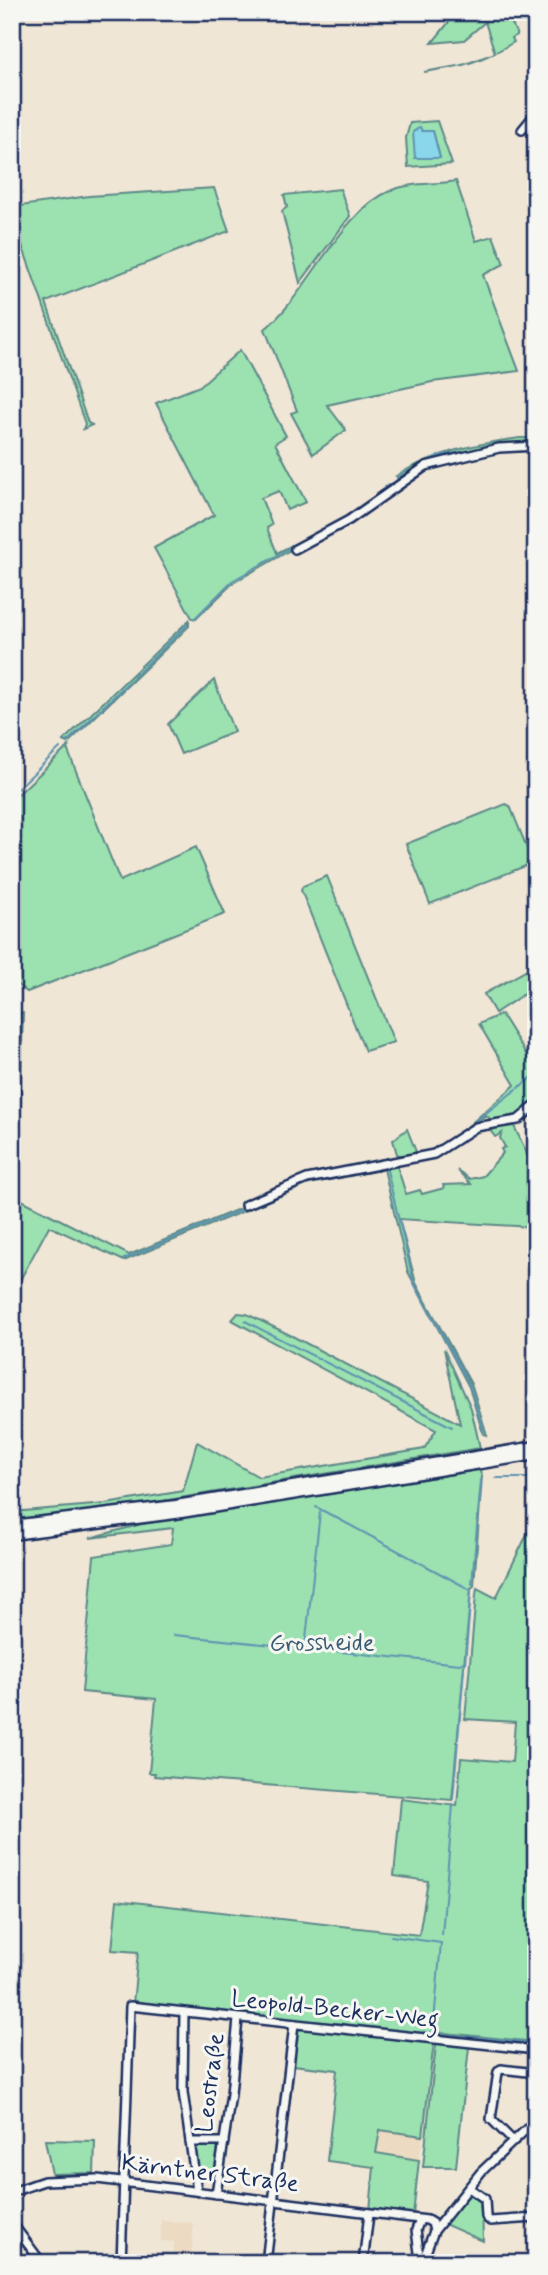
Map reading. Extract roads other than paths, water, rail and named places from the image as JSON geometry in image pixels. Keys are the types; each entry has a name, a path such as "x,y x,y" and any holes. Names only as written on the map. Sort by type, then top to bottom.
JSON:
{"highway":[{"path":"12,1526 176,1506 536,1447"},
{"path":"12,1534 175,1513 536,1454"}],"street":[{"path":"522,130 536,113"},
{"path":"295,549 349,520 426,466 499,448 536,446"},
{"path":"245,1205 307,1179 434,1154 476,1127 518,1120 536,1105"},
{"name":"Leopold-Becker-Weg","path":"124,2182 130,2006 536,2050"},
{"path":"184,2012 182,2072 197,2191"},
{"name":"Leostraße","path":"216,2193 238,2019"},
{"path":"266,2263 294,2024"},
{"path":"512,2140 491,2119 498,2072 501,2069 536,2073"},
{"path":"404,2219 425,2240 512,2140 536,2120"},
{"path":"190,2142 224,2142"},
{"name":"Kärntner Straße","path":"12,2192 44,2181 73,2178 124,2182 420,2220 432,2230"},
{"path":"121,2263 124,2182"},
{"path":"470,2188 485,2199 486,2217 490,2221 536,2218"},
{"path":"363,2263 369,2214"},
{"path":"420,2220 417,2233 421,2263"},
{"path":"12,2223 42,2263"},
{"path":"421,2263 432,2230"}],"water":[{"path":"420,127 422,131 433,131 440,158 415,158 413,132"}],"waterway":[{"path":"530,404 536,422"},
{"path":"397,478 438,456 536,440"},
{"path":"195,618 232,581 292,547"},
{"path":"67,742 188,624"},
{"path":"12,794 60,748"},
{"path":"463,1131 536,1074"},
{"path":"386,1166 414,1283 470,1386 484,1432"},
{"path":"124,1259 246,1208"},
{"path":"245,1321 452,1427"},
{"path":"495,1478 536,1478"},
{"path":"472,1584 481,1480"},
{"path":"316,1507 471,1590"},
{"path":"305,1648 320,1512"},
{"path":"465,1664 471,1592"},
{"path":"174,1635 460,1664 465,1661"},
{"path":"453,1799 464,1669"},
{"path":"442,1935 453,1805"},
{"path":"391,1936 441,1943 433,2033 423,2032"},
{"path":"439,2034 536,2043"}],"park label":[{"name":"Grossheide","path":"322,1643"}]}
